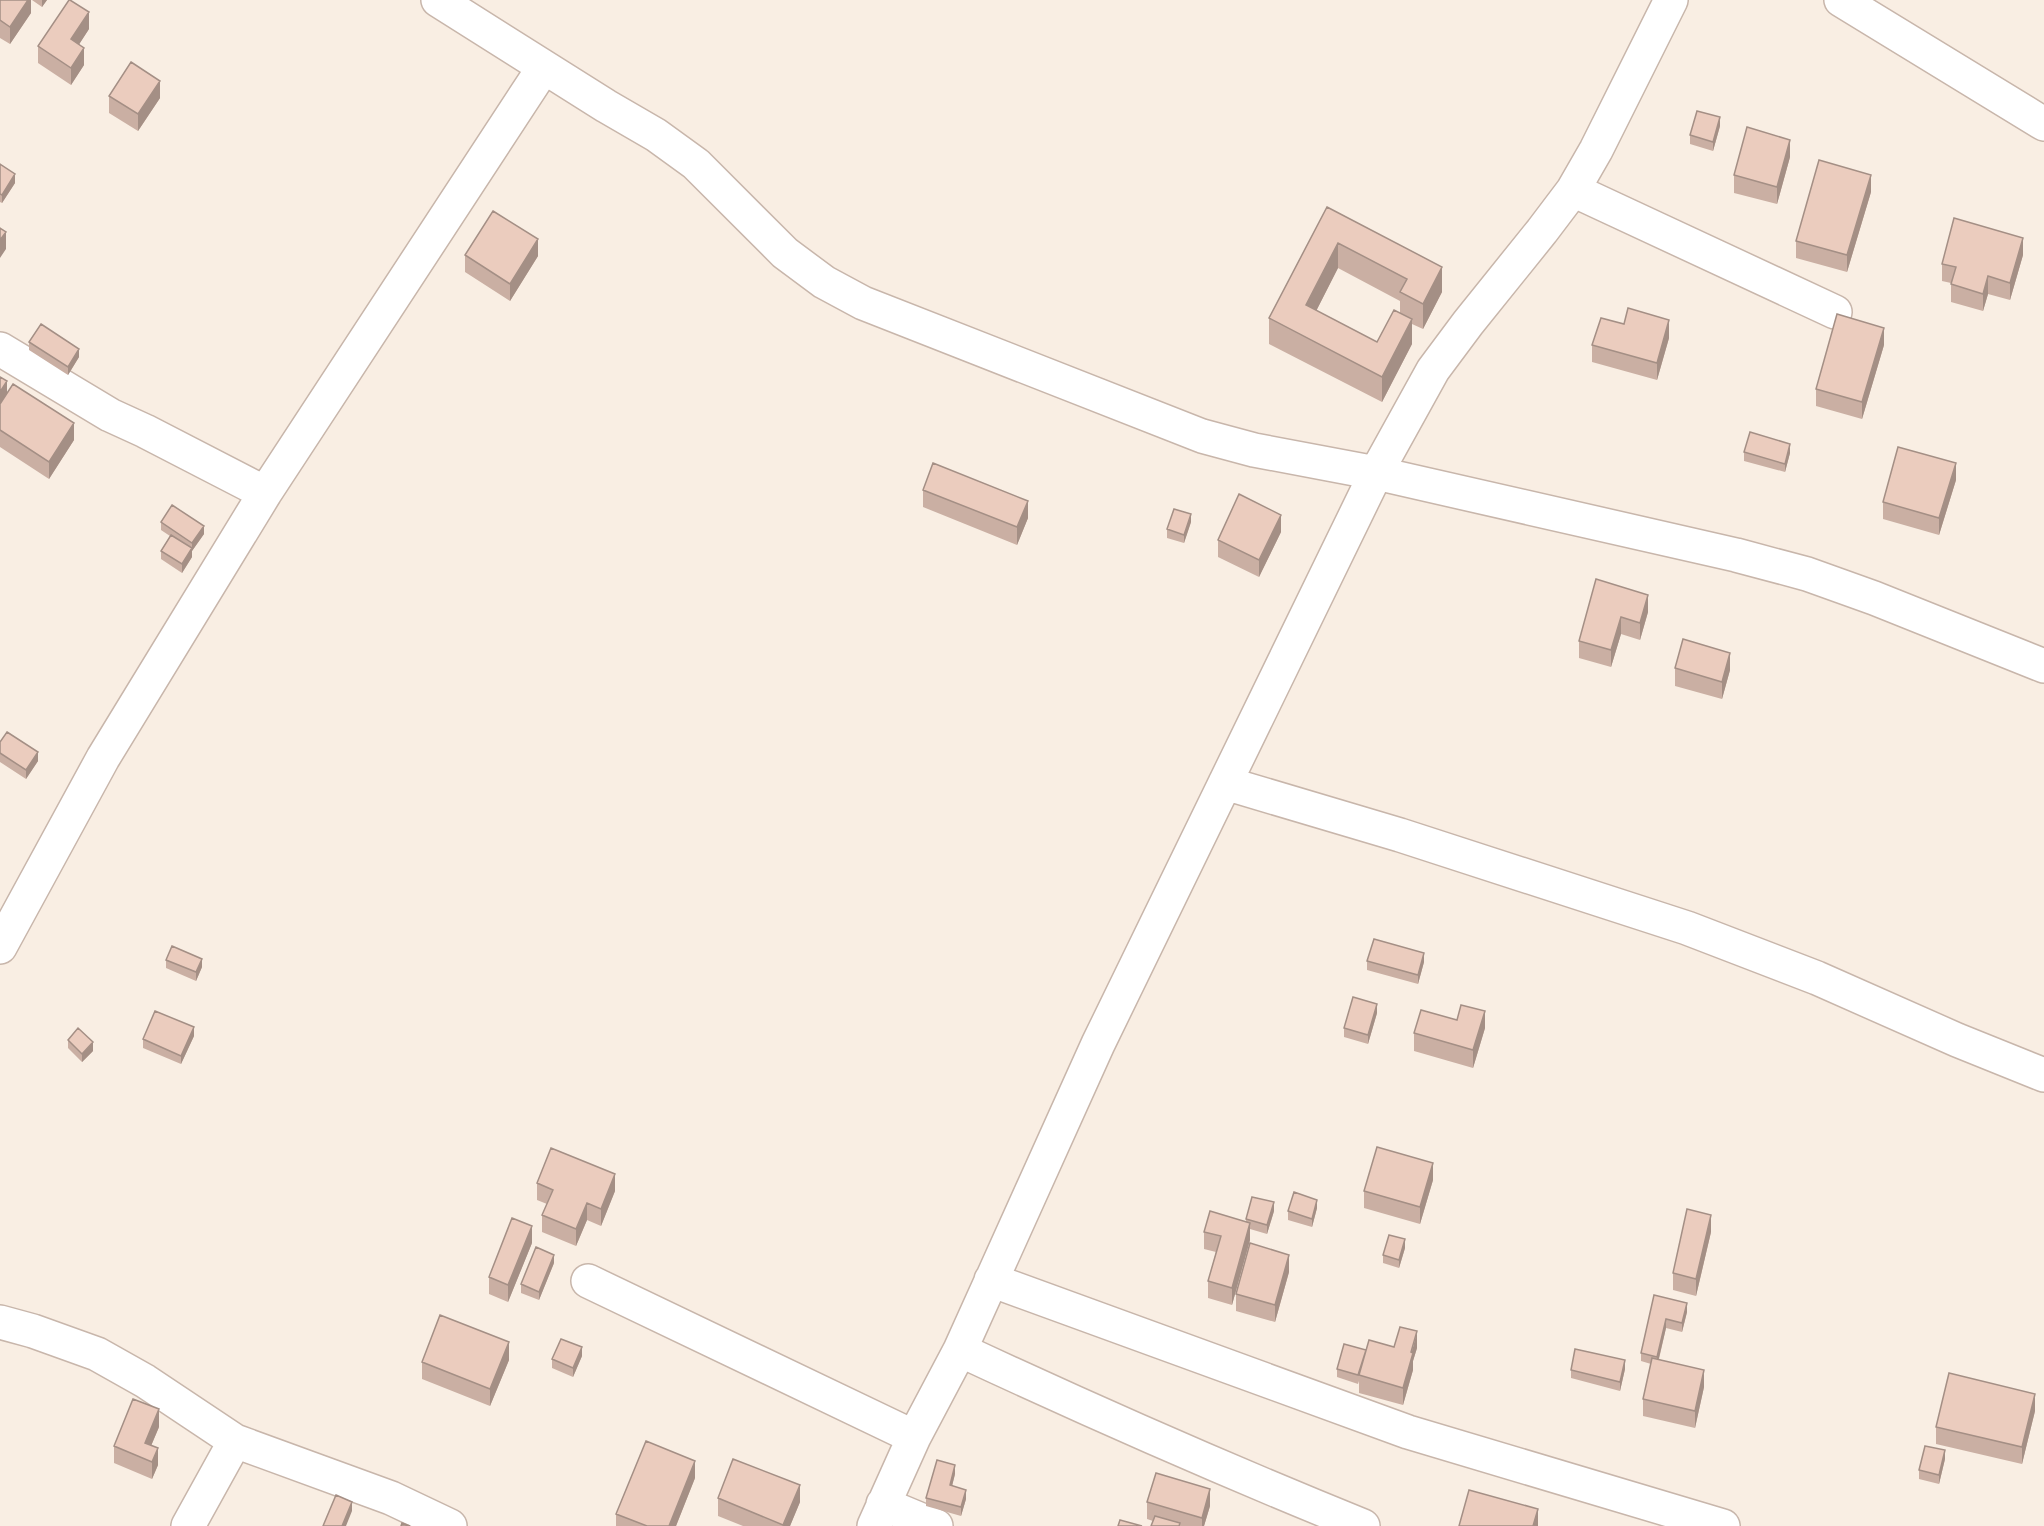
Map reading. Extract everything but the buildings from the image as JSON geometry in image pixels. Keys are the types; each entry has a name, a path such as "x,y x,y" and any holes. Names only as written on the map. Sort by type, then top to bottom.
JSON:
{"street":[{"path":"438,0 656,135 696,164 785,253 824,282 863,303 1202,435 1254,450 1376,473 1736,555 1807,574 1874,598 2044,666"},
{"path":"936,1526 879,1515 914,1437 960,1350 1098,1044 1376,473 1433,370 1573,190 1596,150 1671,0"},
{"path":"1841,0 2044,124"},
{"path":"0,947 103,758 265,494 544,67"},
{"path":"1573,190 1835,312"},
{"path":"0,349 110,415 265,494"},
{"path":"1225,783 1400,835 1688,928 1817,978 2044,1075"},
{"path":"991,1280 1408,1432 1723,1526"},
{"path":"588,1281 914,1437"},
{"path":"0,1322 97,1354 145,1381 235,1442 391,1498 450,1526"},
{"path":"960,1350 1093,1412 1364,1526"},
{"path":"188,1526 235,1442"}]}
